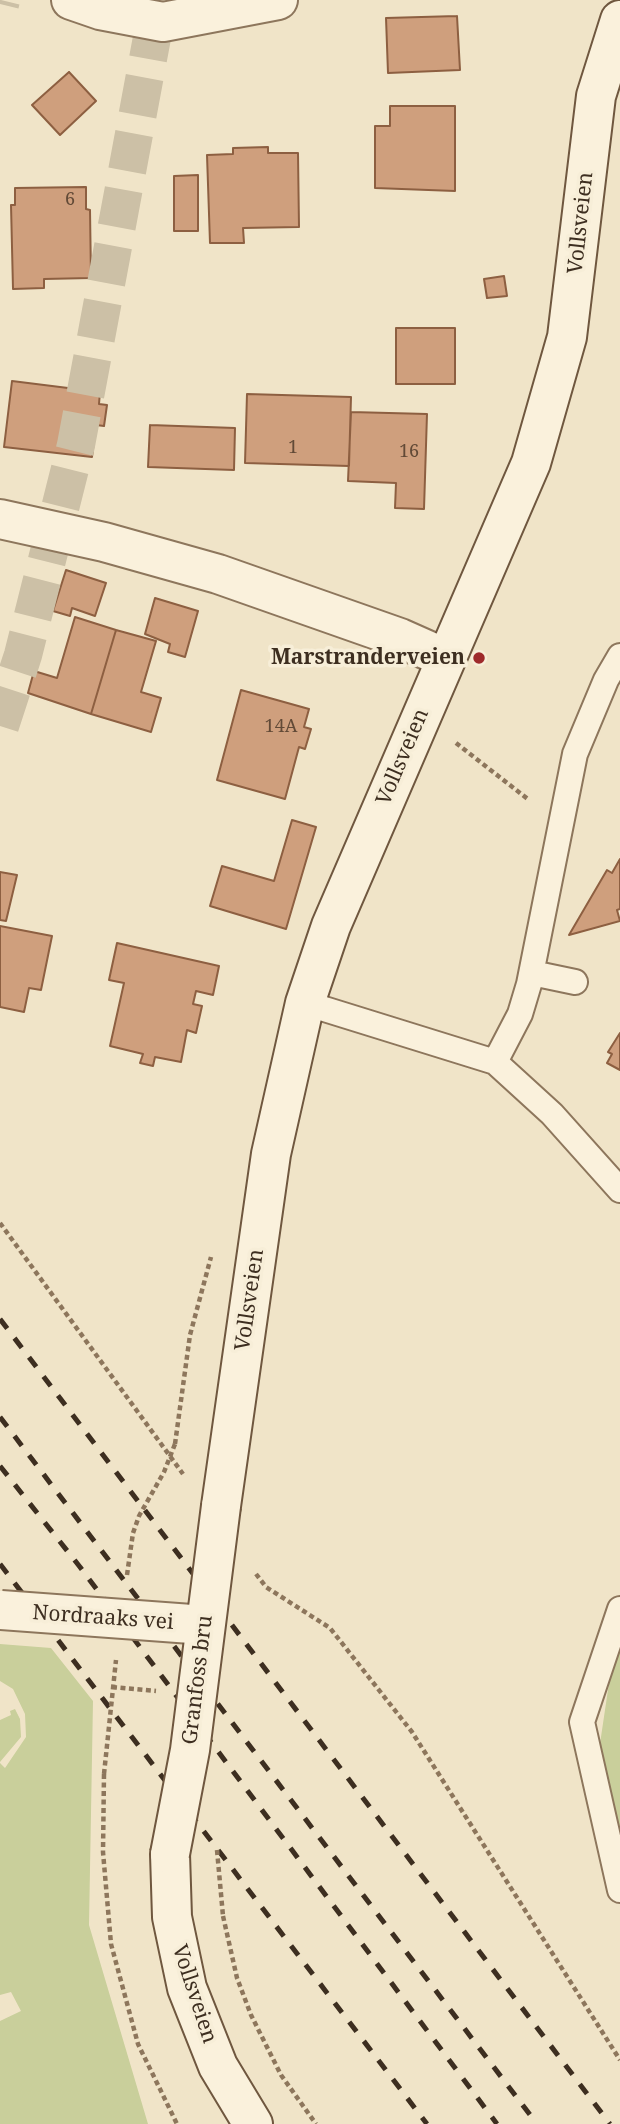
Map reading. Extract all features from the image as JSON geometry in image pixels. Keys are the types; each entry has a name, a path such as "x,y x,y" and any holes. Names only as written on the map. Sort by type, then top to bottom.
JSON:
{"main road":[{"path":"71,0 100,10 163,22 278,0"},
{"name":"Vollsveien","path":"221,1506 271,1154 305,1003 331,926 531,463 567,337 596,96 620,20"},
{"path":"0,519 104,542 218,574 400,638 445,658"},
{"name":"Granfoss bru","path":"170,1854 190,1750 221,1506"},
{"name":"Nordraaks vei","path":"0,1610 205,1625"},
{"name":"Vollsveien","path":"170,1854 172,1917 187,1988 218,2066 253,2124"}],"lane":[{"path":"495,1062 520,1014 532,973 575,754 606,680 620,656"},
{"path":"532,973 575,982"},
{"path":"305,1003 495,1062 552,1114 620,1190"},
{"path":"620,1609 582,1722 620,1890"}],"path":[{"path":"450,741 545,813 563,819"},
{"path":"0,1223 184,1475"},
{"path":"250,1565 266,1587 330,1628 412,1732 620,2060"},
{"path":"104,1774 103,1852 111,1944 138,2044 177,2124"},
{"path":"223,1916 237,1978 256,2025 281,2075 316,2124"}],"green space":[{"path":"620,1609 620,1890 594,1784"},
{"path":"0,1644 51,1648 93,1701 89,1925 148,2124 0,2124 0,2021 21,2011 11,1992 0,1995 0,1763 5,1768 26,1737 25,1714 13,1689 0,1681"},
{"path":"15,1709 20,1719 21,1737 0,1762 0,1720 11,1715 10,1711"}],"building":[{"path":"457,16 460,70 388,73 386,18"},
{"path":"69,72 96,101 60,135 32,105"},
{"path":"390,106 455,106 455,191 375,188 375,126 390,126"},
{"path":"268,147 268,153 298,153 299,227 243,228 244,243 210,243 207,155 233,154 233,148"},
{"path":"198,175 198,231 174,231 174,176"},
{"path":"86,187 86,209 90,210 91,278 44,279 44,288 13,289 11,205 15,205 15,188"},
{"path":"504,276 507,296 487,298 484,279"},
{"path":"396,328 455,328 455,384 396,384"},
{"path":"12,381 100,392 99,404 107,405 104,426 96,425 92,457 4,447"},
{"path":"247,394 351,397 349,466 245,463"},
{"path":"351,412 427,414 424,509 395,508 396,483 348,481"},
{"path":"150,425 235,428 234,470 148,467"},
{"path":"66,570 106,583 95,616 72,608 70,616 53,611"},
{"path":"155,598 198,611 185,657 168,652 170,644 145,634"},
{"path":"75,617 116,630 91,714 28,693 34,671 57,678"},
{"path":"116,630 156,641 141,692 161,698 151,732 91,714"},
{"path":"241,690 309,709 304,727 311,729 305,749 299,747 285,799 217,780"},
{"path":"292,820 316,827 286,929 210,906 222,866 274,881"},
{"path":"620,859 620,909 617,910 620,921 569,935 607,870 612,873"},
{"path":"0,872 17,875 6,921 0,920"},
{"path":"0,926 52,936 41,990 29,988 24,1012 0,1007"},
{"path":"117,943 219,966 213,995 196,991 193,1004 202,1006 196,1033 187,1030 181,1062 155,1057 153,1066 140,1063 143,1054 110,1046 124,983 109,980"},
{"path":"620,1033 620,1070 607,1063 612,1054 608,1052"}],"tunnel":[{"path":"0,4 1,0"},
{"path":"0,726 23,655 76,445 159,0"}],"railway":[{"path":"0,1319 610,2124"},
{"path":"0,1417 537,2124"},
{"path":"0,1466 80,1567 497,2124"},
{"path":"0,1564 427,2124"}],"place":[{"name":"Marstranderveien","path":"479,658"}]}
